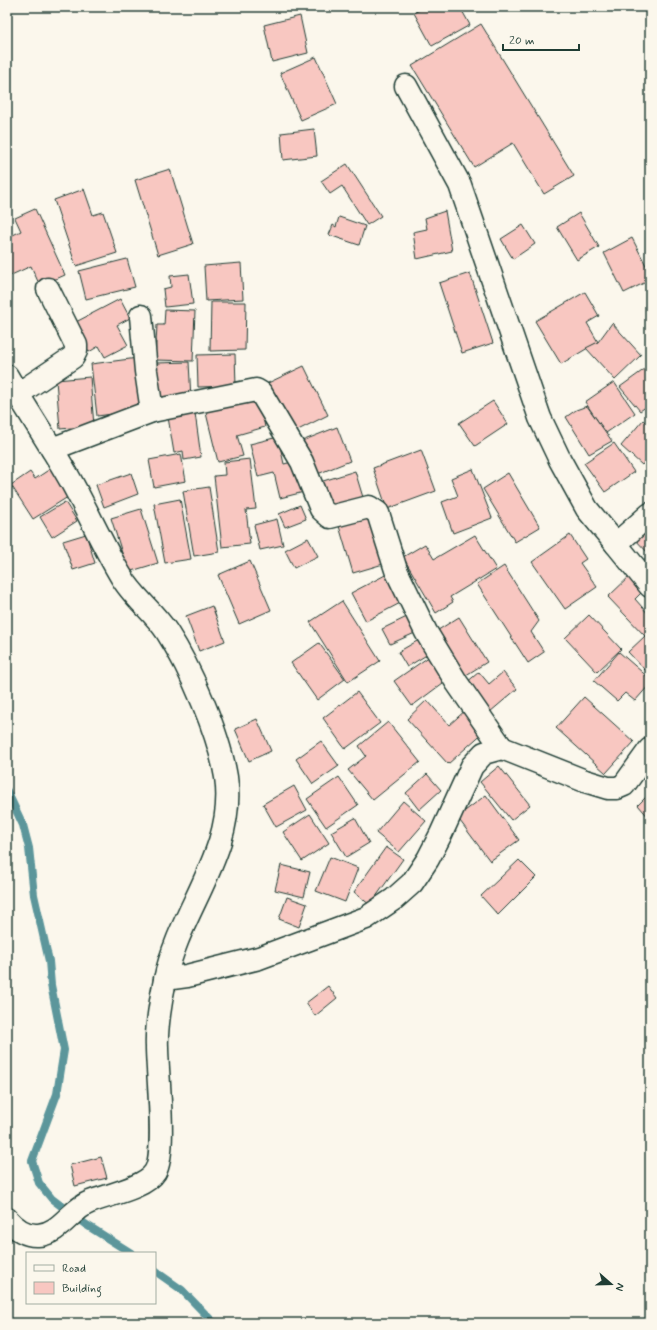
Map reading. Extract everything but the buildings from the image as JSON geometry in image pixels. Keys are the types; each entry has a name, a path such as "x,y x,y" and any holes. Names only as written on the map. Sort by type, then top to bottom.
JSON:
{"street":[{"path":"406,86 460,185 540,418 550,439 587,509 650,586"},
{"path":"7,1219 12,1226 25,1234 40,1236 56,1229 87,1202 108,1196 147,1180 154,1173 159,1162 160,1128 156,1045 165,979 178,937 216,856 227,814 226,779 219,746 189,671 166,631 122,579 52,449 12,385 73,357 76,351 76,345 48,289"},
{"path":"141,316 146,371 152,411"},
{"path":"52,449 152,411 249,390 256,390 261,393 302,462 321,509 325,515 330,517 369,507 378,513 396,570 426,632 457,683 502,748 585,781 608,788 617,788 624,785 650,749"},
{"path":"616,544 650,514"},
{"path":"165,979 187,976 258,958 366,918 394,899 412,882 428,858 441,834 472,766 484,753 502,748"}],"waterway":[{"path":"7,791 23,825 29,848 34,895 49,961 51,985 64,1050 57,1094 32,1161 39,1183 52,1199 85,1224 129,1252"},
{"path":"156,1272 182,1290 214,1323"}]}
